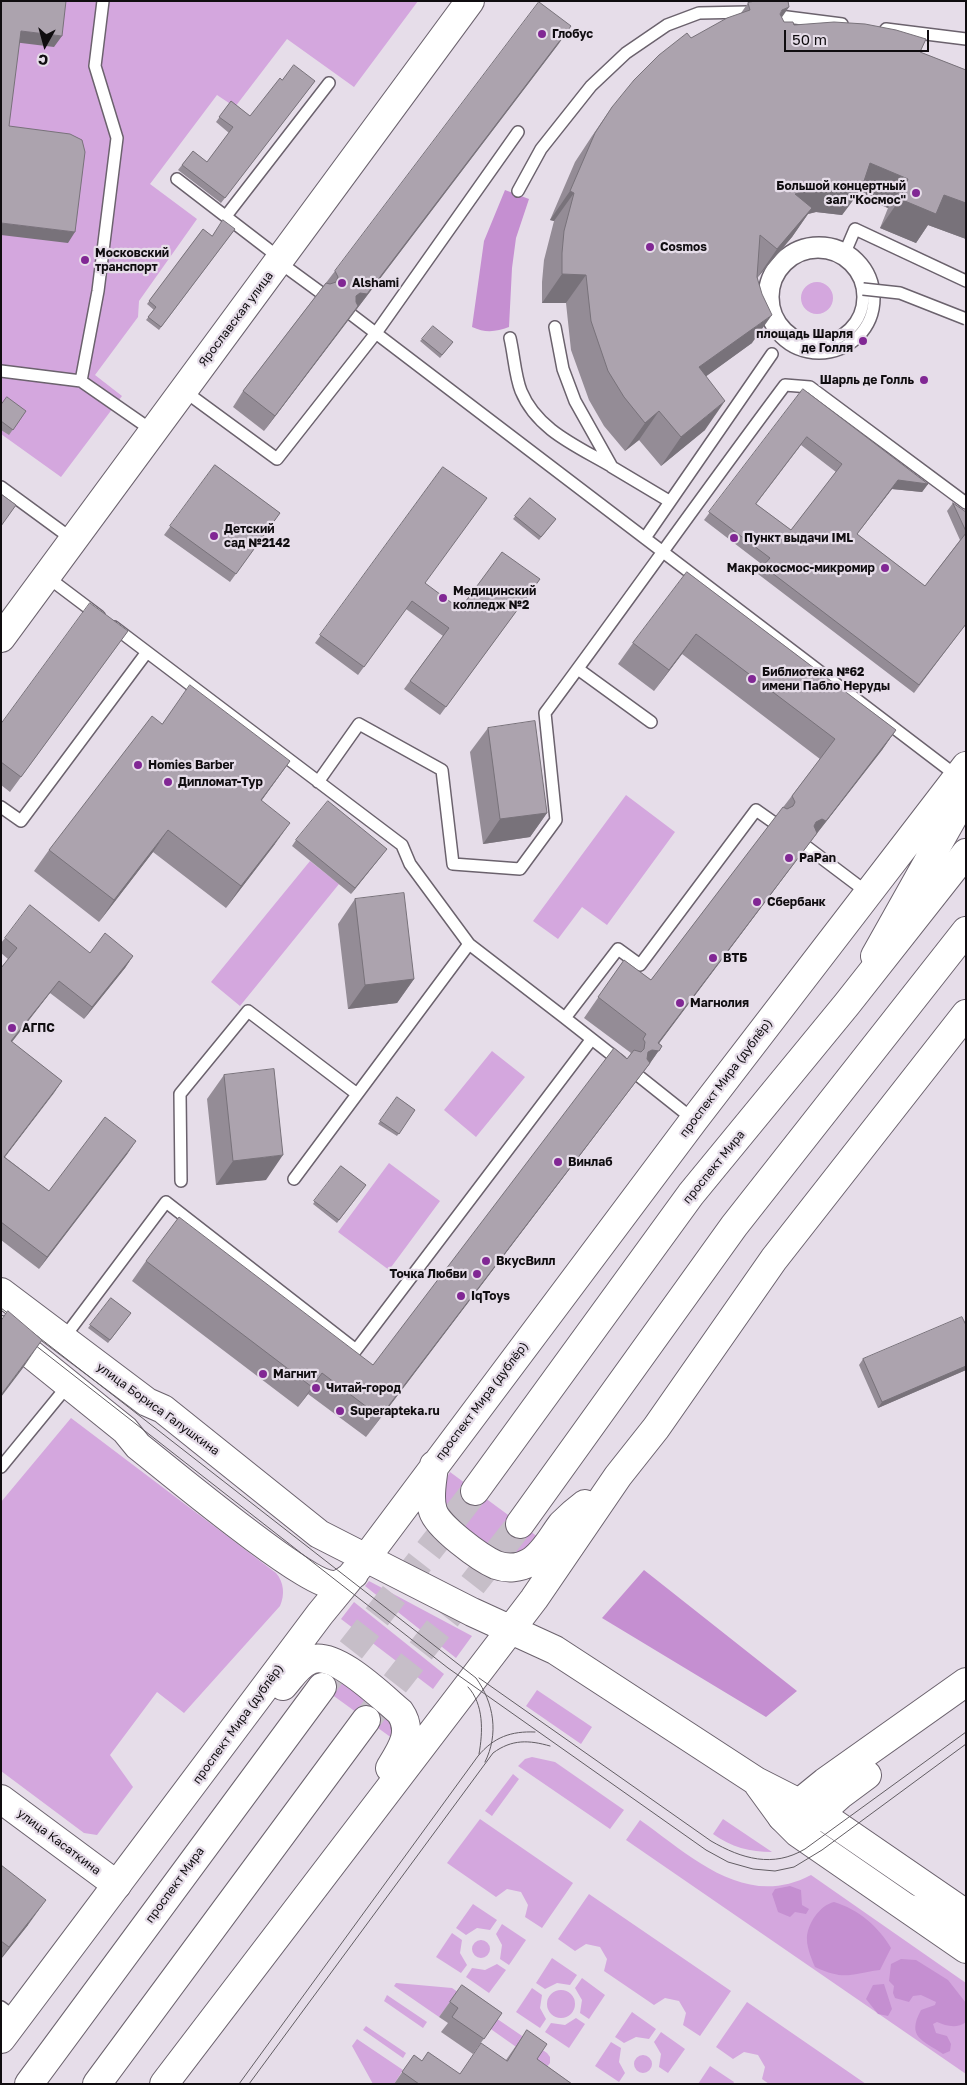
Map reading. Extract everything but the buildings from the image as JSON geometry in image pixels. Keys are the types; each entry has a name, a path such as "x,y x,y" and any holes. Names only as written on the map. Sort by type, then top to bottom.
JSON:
{"main road":[{"name":"Ярославская улица","path":"1,638 72,539 470,1"},
{"name":"проспект Мира (дублёр)","path":"6,2022 117,1885 320,1614 366,1568 434,1465 694,1120 868,894 963,779"},
{"path":"847,1004 963,779"},
{"name":"проспект Мира","path":"474,1491 691,1194 847,1004 966,853"},
{"path":"520,1524 734,1226 966,931"},
{"path":"887,1031 966,952"},
{"path":"164,2084 534,1599 618,1476 656,1428 774,1259 966,1014"},
{"name":"улица Бориса Галушкина","path":"1,1292 147,1402 163,1409 319,1534 366,1568 555,1650 756,1781 800,1816"},
{"path":"1,1330 125,1430 145,1451 252,1536 312,1578 334,1585 366,1568"},
{"path":"434,1465 431,1500 433,1511 439,1521 446,1529 489,1561 506,1567 523,1565 537,1556 575,1511 618,1476"},
{"path":"296,1565 320,1589 322,1601 320,1614"},
{"path":"238,1725 273,1696 307,1661 322,1658 342,1666 400,1712 406,1720 407,1732 405,1743 381,1787 367,1820"},
{"path":"800,1816 966,1682"},
{"name":"проспект Мира","path":"29,2084 322,1687"},
{"path":"800,1816 840,1795 966,1705"},
{"path":"97,2084 366,1720"},
{"name":"улица Касаткина","path":"1,1799 117,1885"},
{"path":"800,1816 893,1898 966,1949"},
{"path":"800,1816 966,1914"}],"street":[{"path":"43,1363 63,1339"},
{"path":"893,1898 907,1905 936,1911 966,1932"}],"lane":[{"path":"81,381 98,291 118,138 95,66 103,1"},
{"path":"518,191 541,150 590,86 626,54 667,25 699,13 746,7 849,25 818,32"},
{"path":"873,28 966,39"},
{"path":"226,216 329,82"},
{"path":"183,390 277,459 376,333 518,132"},
{"path":"177,179 320,292"},
{"path":"846,250 855,229 966,280"},
{"path":"807,244 833,245 846,250 865,267 871,279 873,305 870,318 855,339 832,351 812,352 793,346 774,329 766,310 764,291 774,266 794,249 807,244"},
{"path":"810,252 830,253 844,260 854,270 862,289 862,308 853,326 842,335 827,341 807,341 789,332 776,316 774,286 783,268 800,256 810,252"},
{"path":"862,289 900,293 966,319"},
{"path":"352,315 963,779"},
{"path":"555,327 563,369 575,401 612,467"},
{"path":"510,338 521,390 534,415 554,433 669,501"},
{"path":"645,538 772,354"},
{"path":"1,371 81,381 153,431"},
{"path":"318,782 359,724 442,770 454,864 520,869 556,820 546,713 664,552 691,511 785,385 810,387 966,503"},
{"path":"1,487 72,539"},
{"path":"46,576 402,845 410,864 469,944 624,1065"},
{"path":"1,807 21,822 147,652"},
{"path":"578,669 651,722"},
{"path":"565,1018 618,949 640,965 756,810 773,822"},
{"path":"807,847 868,894"},
{"path":"294,1179 469,944"},
{"path":"181,1181 180,1094 248,1011 357,1094"},
{"path":"63,1339 170,1197 356,1350 591,1040"},
{"path":"640,1077 694,1120"},
{"path":"1,1467 69,1384"}],"shaded area":[{"name":"Московский транспорт","path":"1,1 418,1 354,87 287,39 235,107 217,95 150,184 197,219 139,301 138,317 95,375 122,396 61,477 1,434"},
{"path":"505,190 529,199 516,238 512,268 509,327 495,331 486,331 472,327 484,241"},
{"path":"817,282 829,286 833,298 829,310 817,314 805,310 801,298 805,286"},
{"path":"626,795 675,832 607,925 582,907 558,939 533,921"},
{"path":"310,861 339,884 240,1006 211,982"},
{"path":"492,1051 525,1077 476,1137 444,1110"},
{"path":"389,1163 440,1201 389,1270 338,1232"},
{"path":"71,1418 276,1573 281,1580 283,1589 280,1606 184,1713 157,1692 110,1755 133,1787 97,1835 84,1833 1,1771 1,1502"},
{"path":"450,1472 542,1540 535,1546 517,1555 508,1555 494,1549 475,1536 450,1514 444,1505 443,1490"},
{"path":"644,1570 797,1691 766,1717 602,1618"},
{"path":"369,1581 472,1636 456,1658 365,1586"},
{"path":"354,1602 444,1674 433,1689 341,1619"},
{"path":"320,1665 393,1718 396,1741 302,1673"},
{"path":"537,1690 592,1727 581,1744 526,1706"},
{"path":"532,1757 555,1762 624,1810 610,1829 518,1766 525,1759"},
{"path":"513,1774 519,1779 492,1816 485,1811"},
{"path":"480,1819 573,1883 542,1928 525,1917 528,1905 521,1892 507,1889 496,1897 447,1863"},
{"path":"723,1819 772,1852 741,1848 713,1834"},
{"path":"640,1820 699,1862 720,1874 741,1882 764,1886 787,1884 811,1875 966,1983 966,2074 626,1840"},
{"path":"790,1886 801,1890 802,1905 809,1909 806,1914 795,1912 790,1917 778,1912 772,1894 775,1889"},
{"path":"589,1894 731,1991 700,2036 683,2025 686,2013 679,2001 665,1998 654,2005 604,1971 607,1959 600,1947 586,1944 575,1951 558,1939"},
{"path":"834,1902 859,1914 874,1926 886,1940 891,1948 880,1970 841,1975 815,1967 807,1943 807,1934 811,1922 819,1911"},
{"path":"473,1904 497,1920 490,1930 477,1928 466,1935 456,1928"},
{"path":"502,1924 526,1940 509,1965 500,1959 502,1945 496,1934"},
{"path":"452,1933 462,1940 460,1953 467,1965 461,1973 436,1957"},
{"path":"477,1940 485,1940 490,1945 488,1956 477,1958 472,1953 472,1945"},
{"path":"552,1958 577,1975 570,1985 557,1983 545,1989 536,1983"},
{"path":"901,1959 916,1960 948,1980 966,2003 966,2022 963,2024 948,2026 937,2022 933,2024 936,2033 947,2036 951,2044 950,2051 943,2054 923,2041 916,2033 915,2027 921,2010 935,2005 936,2002 921,1995 913,1996 909,2002 895,1998 893,1993 894,1986 889,1981 891,1964"},
{"path":"497,1964 506,1970 489,1993 466,1977 472,1968 485,1970"},
{"path":"582,1978 605,1995 589,2019 580,2013 582,2000 575,1988"},
{"path":"396,1983 452,1988 547,2053 550,2057 550,2063 546,2068 451,2001 439,2017 394,1986"},
{"path":"884,1984 892,2009 888,2016 878,2014 866,1999 873,1985"},
{"path":"532,1988 542,1995 540,2008 546,2019 540,2028 516,2012"},
{"path":"561,1990 571,1994 575,2004 571,2014 561,2018 551,2014 547,2004 551,1994"},
{"path":"387,1995 427,2022 423,2028 384,2001"},
{"path":"747,2002 866,2084 769,2084 762,2079 765,2067 758,2055 744,2052 733,2059 716,2047"},
{"path":"632,2012 656,2029 649,2039 636,2037 624,2043 615,2037"},
{"path":"576,2018 585,2024 569,2048 545,2032 551,2023 565,2025"},
{"path":"366,2026 406,2053 403,2058 363,2030"},
{"path":"661,2032 685,2049 668,2073 659,2067 661,2054 654,2042"},
{"path":"357,2039 403,2070 394,2084 373,2084 352,2046"},
{"path":"611,2042 621,2048 619,2062 625,2073 619,2082 595,2066"},
{"path":"643,2055 651,2060 652,2064 647,2072 643,2073 635,2068 634,2064 639,2056"},
{"path":"710,2066 734,2082 733,2084 698,2084"}],"tunnel":[{"path":"325,1683 475,1491"},
{"path":"369,1717 520,1524"}],"tram line":[{"path":"1,1308 18,1321"},
{"path":"32,1332 476,1678 487,1698 492,1719 492,1741 485,1762"},
{"path":"26,1338 448,1668 706,1850 728,1862 753,1869 775,1871 794,1867 822,1850 966,1744"},
{"path":"479,1678 711,1841 734,1853 758,1859 781,1858 805,1849 966,1732"},
{"path":"468,1687 480,1710 481,1737 479,1754"},
{"path":"239,2084 478,1756 490,1744 504,1736 535,1732"},
{"path":"249,2084 493,1753 507,1745 521,1742 550,1746"}],"place":[{"name":"Глобус","path":"542,34"},
{"name":"Большой концертный зал \"Космос\"","path":"916,193"},
{"name":"Cosmos","path":"650,247"},
{"name":"Московский транспорт","path":"85,260"},
{"name":"Alshami","path":"342,283"},
{"name":"площадь Шарля де Голля","path":"863,341"},
{"name":"Шарль де Голль","path":"924,380"},
{"name":"Детский сад №2142","path":"214,536"},
{"name":"Пункт выдачи IML","path":"734,538"},
{"name":"Макрокосмос-микромир","path":"885,568"},
{"name":"Медицинский колледж №2","path":"443,598"},
{"name":"Библиотека №62 имени Пабло Неруды","path":"752,679"},
{"name":"Homies Barber","path":"138,765"},
{"name":"Дипломат-Тур","path":"168,782"},
{"name":"PaPan","path":"789,858"},
{"name":"Сбербанк","path":"757,902"},
{"name":"ВТБ","path":"713,958"},
{"name":"Магнолия","path":"680,1003"},
{"name":"АГПС","path":"12,1028"},
{"name":"Винлаб","path":"558,1162"},
{"name":"ВкусВилл","path":"486,1261"},
{"name":"Точка Любви","path":"477,1274"},
{"name":"IqToys","path":"461,1296"},
{"name":"Магнит","path":"263,1374"},
{"name":"Читай-город","path":"316,1388"},
{"name":"Superapteka.ru","path":"340,1411"}]}
